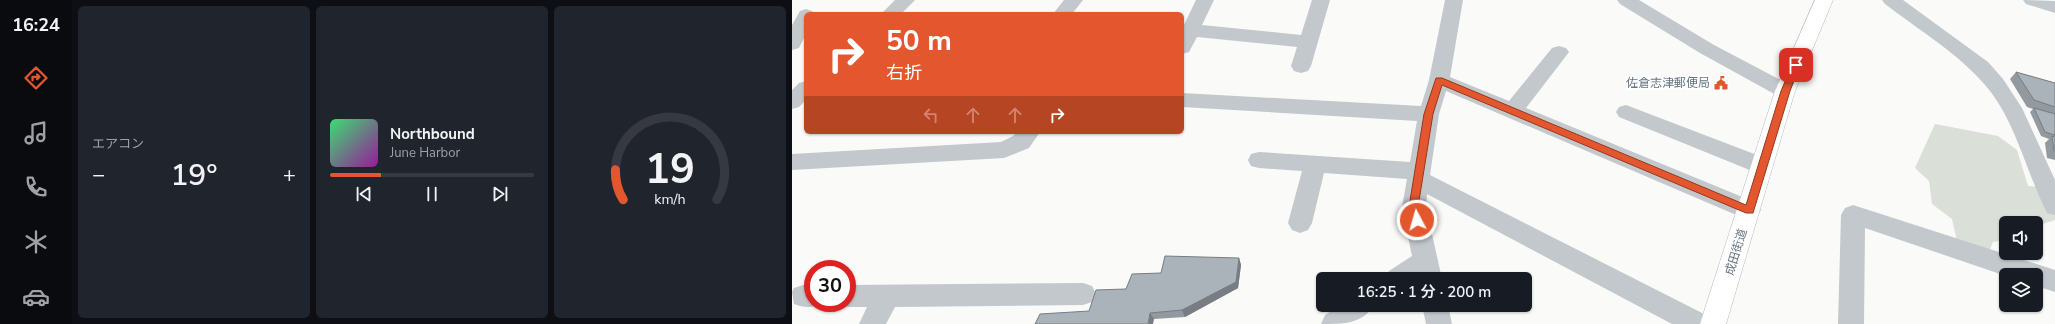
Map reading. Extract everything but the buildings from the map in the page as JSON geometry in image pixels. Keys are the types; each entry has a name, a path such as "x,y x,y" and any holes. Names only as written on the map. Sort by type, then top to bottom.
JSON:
{"highway":[{"name":"成田街道","path":"1713,324 1785,91 1824,0"}],"street":[{"path":"892,12 906,0"},
{"path":"1064,12 1074,0"},
{"path":"1184,44 1205,0"},
{"path":"1301,66 1320,0"},
{"path":"1427,270 1414,207 1429,114 1439,80 1454,0"},
{"path":"1626,0 1707,49 1785,91"},
{"path":"1891,0 1981,67 1996,84 2012,108 2050,183 2055,206"},
{"path":"2032,0 2055,7"},
{"path":"792,8 809,8"},
{"path":"792,44 804,19"},
{"path":"1191,30 1307,42"},
{"path":"1513,111 1559,52"},
{"path":"1439,80 1749,210"},
{"path":"792,102 804,90"},
{"path":"1184,100 1429,114"},
{"path":"1626,112 1762,166"},
{"path":"792,162 1004,150 1021,142 1027,134"},
{"path":"1259,160 1419,175 1697,324"},
{"path":"1300,223 1314,164"},
{"path":"1851,324 1854,215 2015,268"},
{"path":"2043,277 2055,281"},
{"path":"856,296 1083,294"},
{"path":"872,324 888,295"},
{"path":"1334,324 1351,312"},
{"path":"1436,312 1439,324"}],"shaded area":[{"path":"1935,124 1998,136 2017,150 2028,186 2041,187 2055,210 2055,220 2043,224 2043,216 1999,216 1999,241 1993,242 1988,254 1959,250 1952,219 1932,204 1929,181 1915,168"}],"place":[{"name":"佐倉志津郵便局","path":"1721,83"}],"route":[{"path":"1417,220 1414,207 1419,171 1429,114 1439,80 1749,210 1785,91 1796,65"}]}
